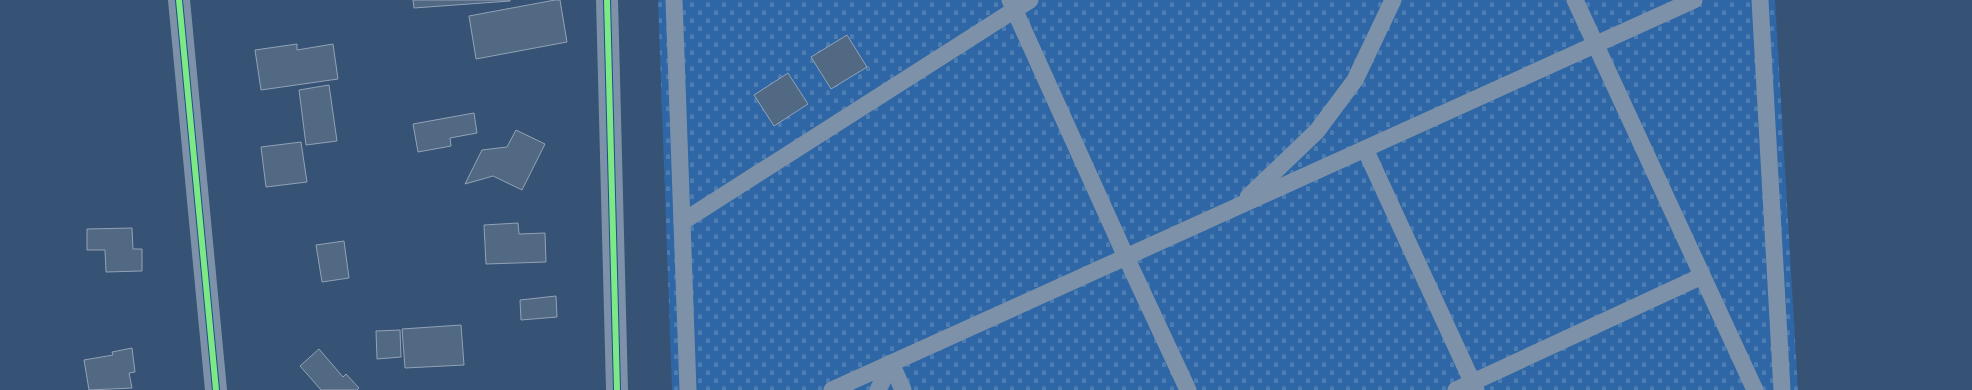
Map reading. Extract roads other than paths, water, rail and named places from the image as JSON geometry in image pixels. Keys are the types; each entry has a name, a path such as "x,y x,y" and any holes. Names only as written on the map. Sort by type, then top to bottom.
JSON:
{"street":[{"path":"179,0 216,390"},
{"path":"608,0 617,390"}],"lane":[{"path":"674,0 688,390"},
{"path":"682,222 1013,5 1030,0"},
{"path":"1239,206 1317,131 1355,80 1393,0"},
{"path":"1575,0 1755,390"},
{"path":"832,390 1694,0"},
{"path":"1760,0 1782,390"},
{"path":"1013,5 1126,257 1188,390"},
{"path":"1365,149 1474,386"},
{"path":"1456,390 1474,386 1702,276"},
{"path":"878,390 891,363"},
{"path":"891,363 903,390"}]}
